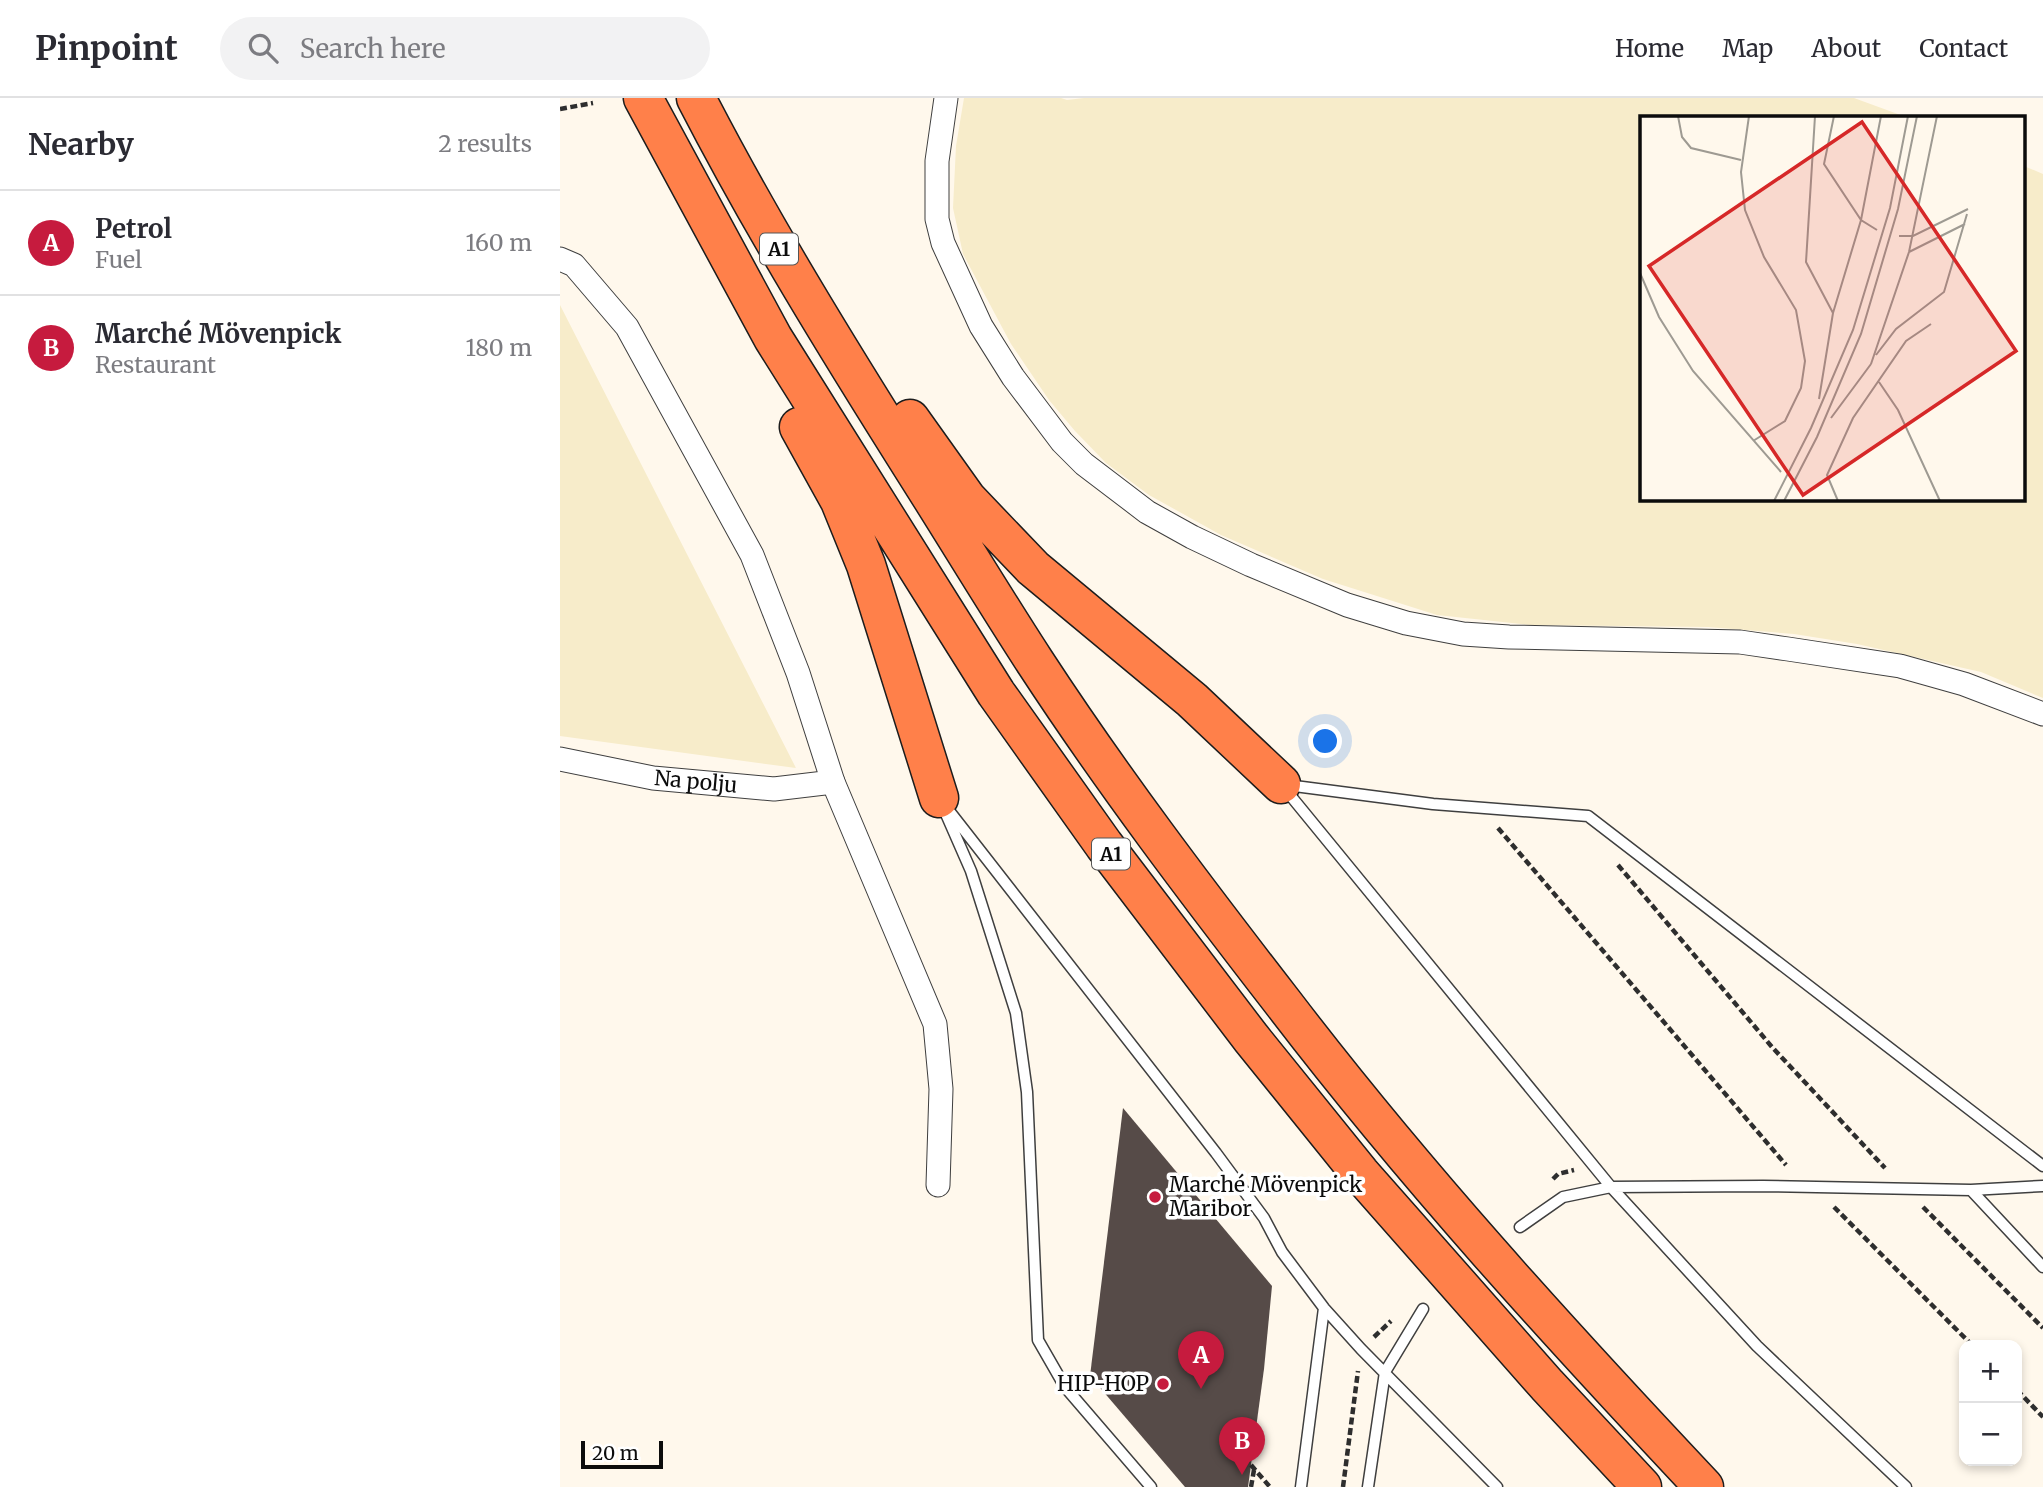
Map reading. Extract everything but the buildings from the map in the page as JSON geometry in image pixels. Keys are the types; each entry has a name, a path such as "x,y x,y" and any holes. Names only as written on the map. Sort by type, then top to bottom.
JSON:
{"highway":[{"name":"A1","path":"643,98 773,338 996,693 1104,845 1251,1038 1360,1173 1546,1385 1642,1487"},
{"name":"A1","path":"696,98 728,160 831,337 1036,664 1145,819 1277,996 1398,1146 1579,1354 1704,1487"},
{"path":"831,337 914,424 967,499 1033,568 1192,701 1281,784"},
{"path":"773,338 791,412 840,501 866,565 939,799"}],"street":[{"path":"946,98 937,161 937,219 943,243 976,315 1013,377 1062,442 1084,464 1147,512 1192,537 1263,570 1347,605 1406,623 1462,634 1508,637 1741,642 1776,647 1900,666 1964,684 2043,714"},
{"path":"560,258 573,265 627,327 752,555 798,673 834,782 935,1024 941,1089 938,1185"},
{"name":"Na polju","path":"560,758 653,778 774,789 834,782"}],"lane":[{"path":"1281,784 1433,804 1588,816 2043,1166"},
{"path":"1281,784 1611,1187 1757,1346 1906,1487"},
{"path":"939,799 1216,1153 1264,1218 1282,1252 1324,1308 1497,1487"},
{"path":"939,799 971,871 1016,1013 1027,1092 1038,1340 1065,1387 1151,1487"},
{"path":"1520,1227 1563,1197 1611,1187 1971,1190 2043,1186"},
{"path":"1971,1190 2043,1267"},
{"path":"1301,1487 1324,1308"},
{"path":"1367,1487 1385,1372 1423,1309"}],"path":[{"path":"560,109 593,103"},
{"path":"1481,808 1786,1166"},
{"path":"1612,859 1772,1047 1885,1168"},
{"path":"1815,1188 1967,1340"},
{"path":"1913,1190 1925,1211 2043,1328"},
{"path":"2022,1395 2043,1417"},
{"path":"1251,1487 1252,1467 1270,1487"}],"shaded area":[{"path":"964,98 1854,98 1903,116 1640,116 1640,500 2025,500 2025,166 2043,174 2043,698 1981,672 1857,644 1794,634 1708,627 1530,625 1437,615 1323,579 1221,535 1149,495 1106,463 1049,400 1011,344 963,254 953,208 956,146"},
{"path":"560,305 796,768 560,736"}],"place":[{"name":"Marché Mövenpick Maribor","path":"1155,1197"},
{"name":"HIP-HOP","path":"1163,1384"},
{"name":"Petrol","path":"1201,1389"},
{"name":"Marché Mövenpick","path":"1242,1475"}]}
